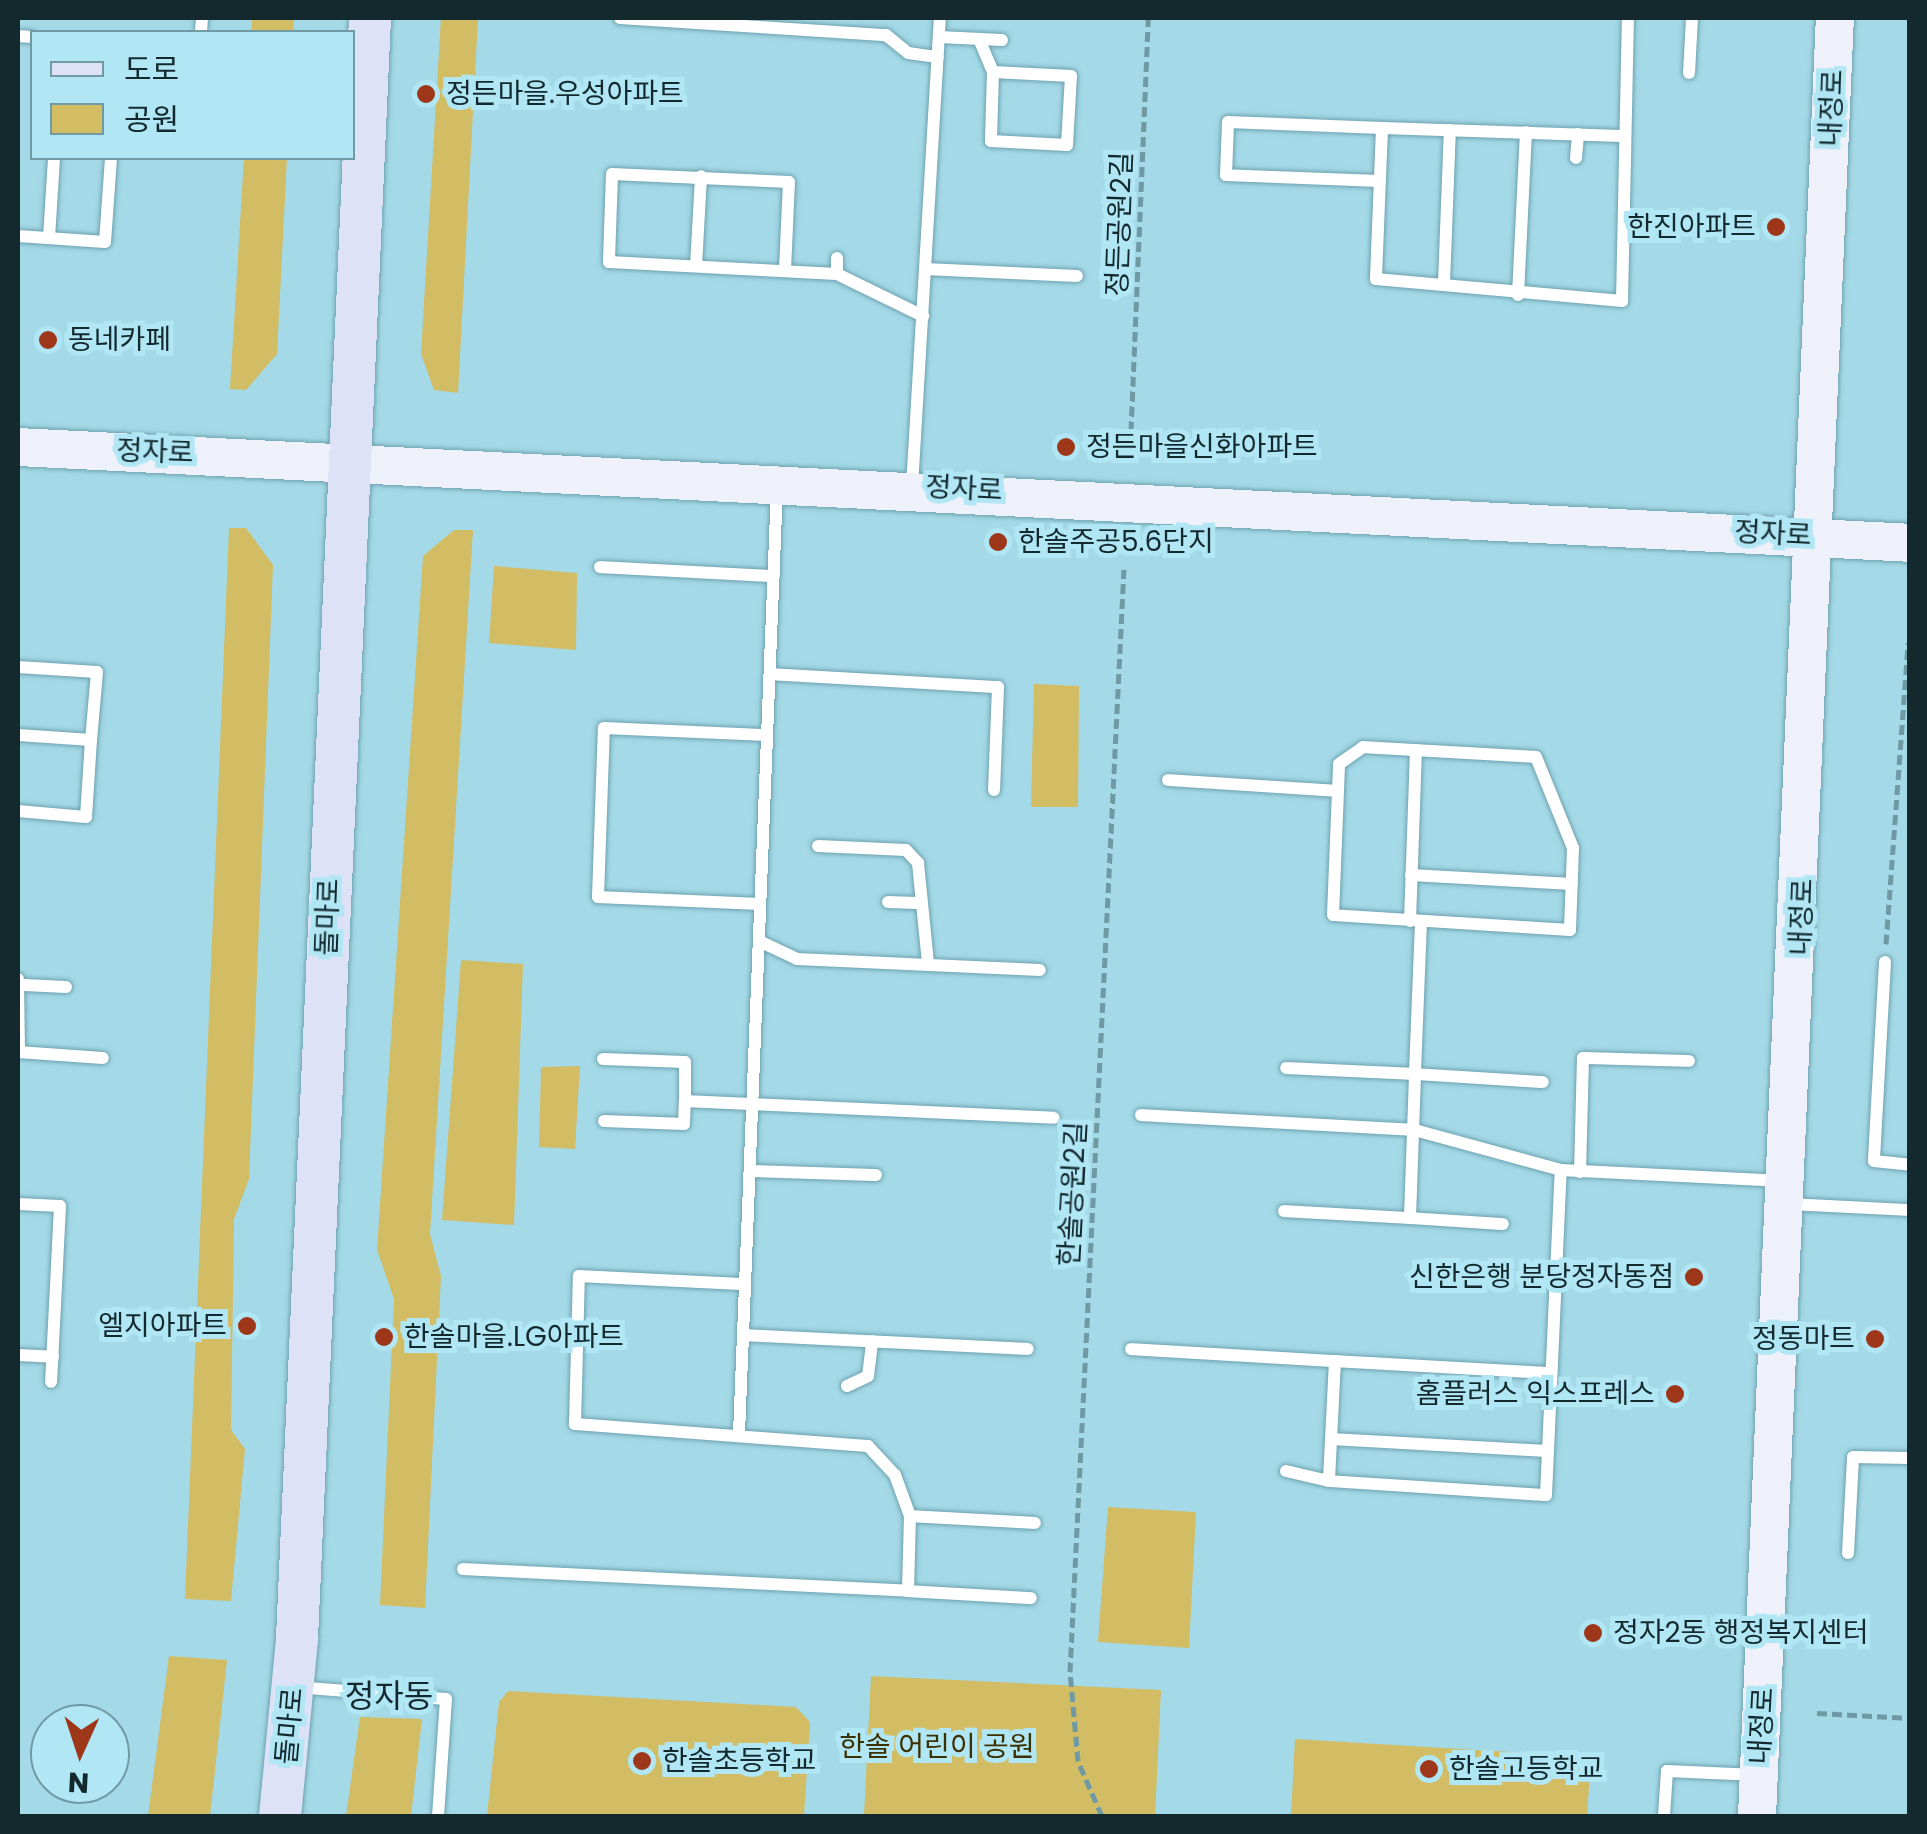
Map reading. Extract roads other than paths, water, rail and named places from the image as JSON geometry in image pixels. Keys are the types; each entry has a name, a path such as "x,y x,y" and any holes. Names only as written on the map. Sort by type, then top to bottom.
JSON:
{"main road":[{"name":"돌마로","path":"280,1816 294,1687 370,18"}],"street":[{"name":"내정로","path":"1757,1816 1790,1192 1835,18"},
{"name":"정자로","path":"18,447 912,486 1910,543"}],"lane":[{"path":"620,18 798,24 886,35 908,54 938,57"},
{"path":"912,486 940,18"},
{"path":"1382,128 1376,279 1444,283 1518,295 1622,301 1629,156 1621,136 1628,18"},
{"path":"1689,73 1692,18"},
{"path":"939,37 1002,40"},
{"path":"978,39 994,72 991,142 1067,146 1071,76 994,72"},
{"path":"1380,182 1226,175 1228,122 1621,136"},
{"path":"1444,283 1450,130"},
{"path":"1518,295 1526,132"},
{"path":"1576,158 1578,134"},
{"path":"50,238 54,160"},
{"path":"18,236 105,242 111,160"},
{"path":"784,270 789,182 612,174 609,262 836,274 922,316"},
{"path":"696,266 701,176"},
{"path":"836,274 838,258"},
{"path":"925,269 1077,276"},
{"path":"738,1434 777,480"},
{"path":"600,567 774,576"},
{"path":"18,667 97,672 86,817 18,811"},
{"path":"770,674 998,686 994,790"},
{"path":"760,904 598,897 604,728 767,736"},
{"path":"18,734 91,740"},
{"path":"1354,749 1416,750 1536,757 1573,848 1570,930 1333,915 1339,764 1354,749"},
{"path":"1410,1218 1415,1074 1415,922 1411,874 1416,750"},
{"path":"1168,780 1337,791"},
{"path":"818,846 906,850 918,863 916,904 928,963"},
{"path":"1411,874 1572,884"},
{"path":"888,902 916,904"},
{"path":"759,941 797,958 1040,970"},
{"path":"1885,962 1874,1161 1910,1165"},
{"path":"66,987 21,982 18,1052 103,1058"},
{"path":"1580,1172 1583,1058 1689,1060"},
{"path":"603,1060 686,1062 684,1124 604,1121"},
{"path":"1286,1068 1543,1082"},
{"path":"685,1101 1054,1118"},
{"path":"1141,1116 1414,1130 1561,1170 1790,1192 1910,1210"},
{"path":"1286,1472 1330,1481 1546,1495 1561,1170"},
{"path":"750,1171 876,1175"},
{"path":"18,1204 60,1206 52,1382"},
{"path":"1284,1211 1503,1224"},
{"path":"746,1284 579,1276 576,1424 868,1446 895,1475 910,1516 908,1592"},
{"path":"744,1334 1028,1348"},
{"path":"847,1386 868,1376 872,1341"},
{"path":"1131,1349 1551,1373"},
{"path":"18,1355 53,1357"},
{"path":"1330,1481 1335,1361"},
{"path":"1331,1440 1548,1451"},
{"path":"1848,1553 1853,1457 1910,1458"},
{"path":"910,1516 1035,1523"},
{"path":"462,1569 1031,1598"},
{"path":"294,1687 446,1699 438,1816"},
{"path":"1664,1816 1666,1770 1760,1776"}],"place":[{"name":"정든마을.우성아파트","path":"426,94"},
{"name":"한진아파트","path":"1776,227"},
{"name":"동네카페","path":"48,340"},
{"name":"정든마을신화아파트","path":"1066,447"},
{"name":"한솔주공5.6단지","path":"998,542"},
{"name":"신한은행 분당정자동점","path":"1694,1277"},
{"name":"엘지아파트","path":"247,1326"},
{"name":"한솔마을.LG아파트","path":"384,1337"},
{"name":"정동마트","path":"1875,1339"},
{"name":"홈플러스 익스프레스","path":"1675,1394"},
{"name":"정자2동 행정복지센터","path":"1593,1633"},
{"name":"한솔초등학교","path":"642,1761"},
{"name":"한솔고등학교","path":"1429,1769"}],"district":[{"name":"정자동","path":"389,1696"}],"park label":[{"name":"한솔 어린이 공원","path":"937,1747"}]}
